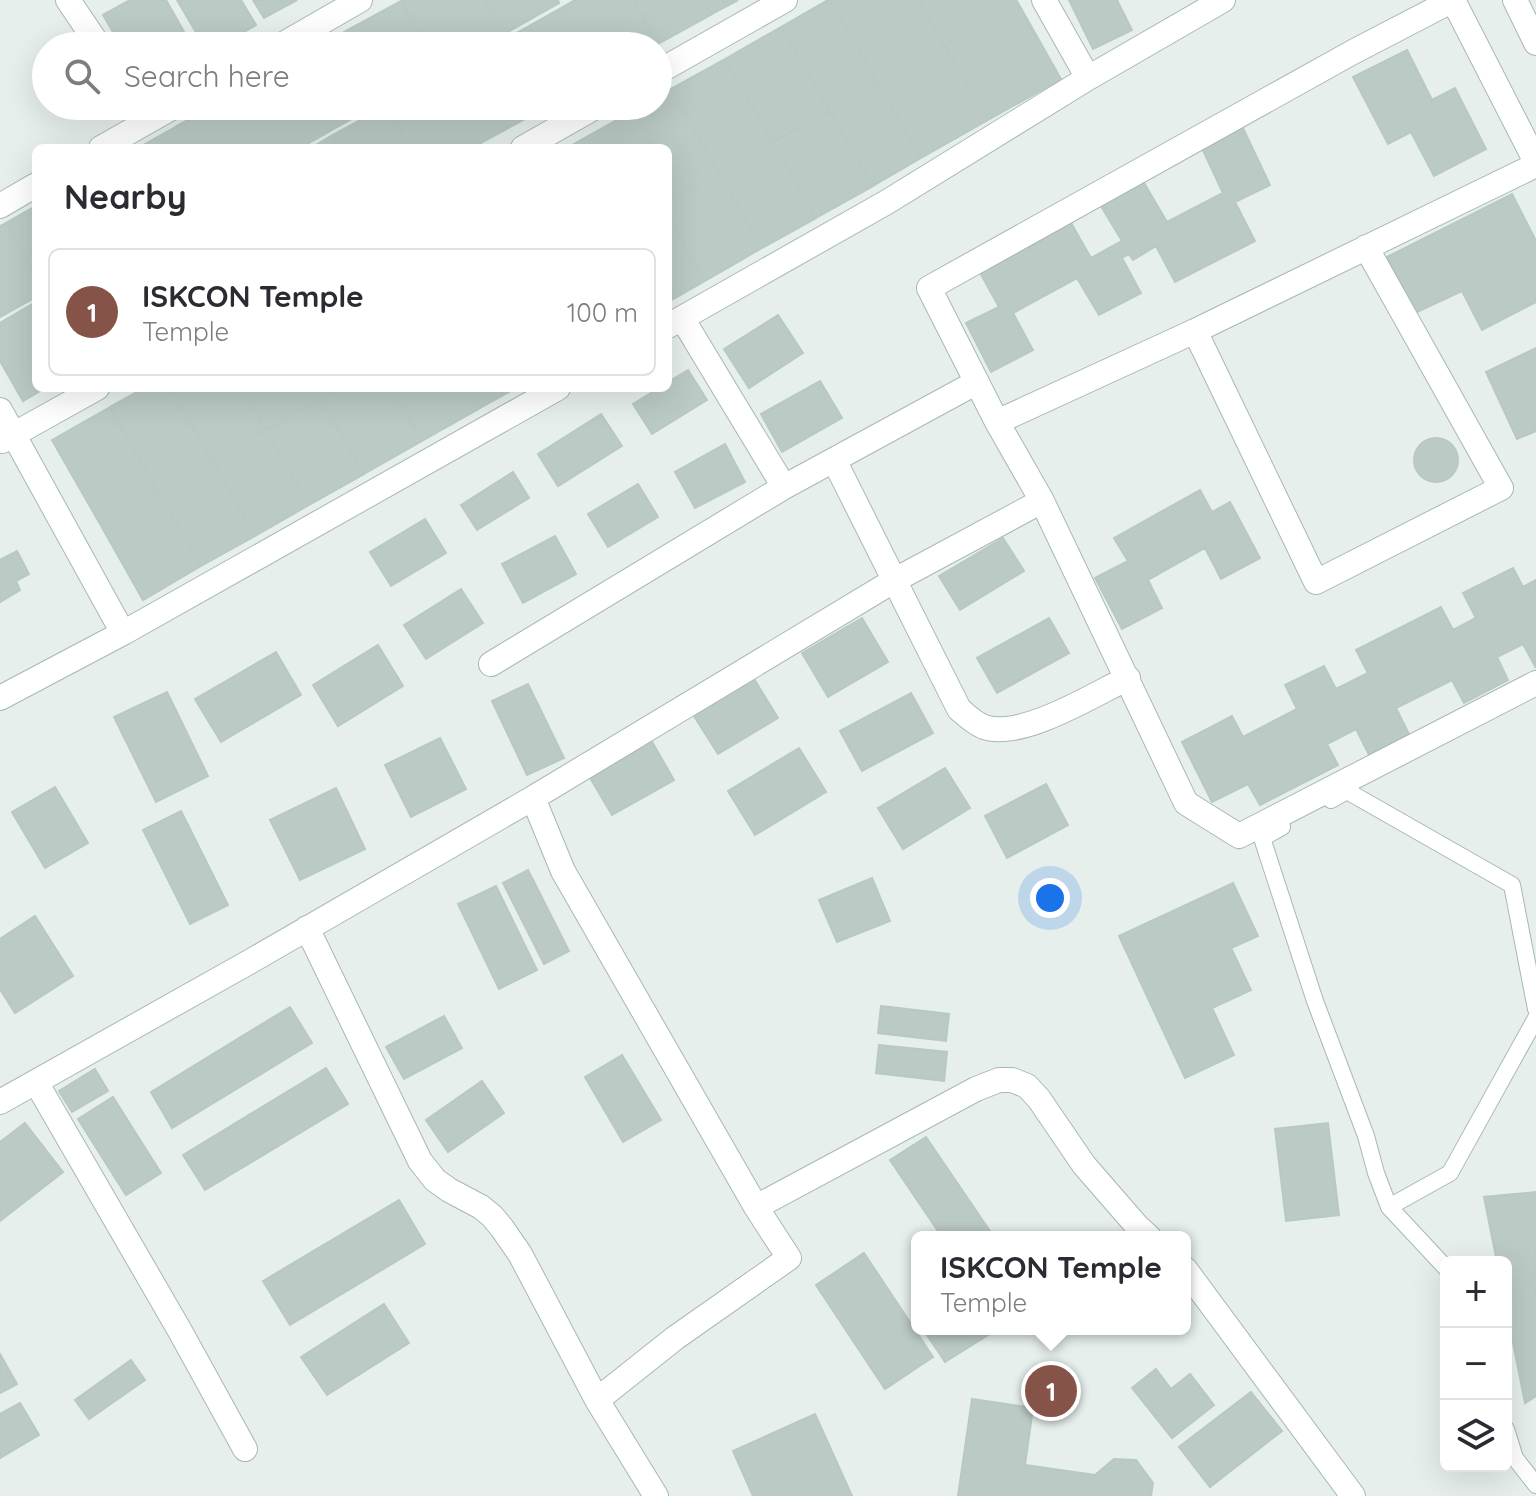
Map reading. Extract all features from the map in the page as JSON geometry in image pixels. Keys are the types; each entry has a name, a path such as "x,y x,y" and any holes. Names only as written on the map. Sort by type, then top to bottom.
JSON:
{"street":[{"path":"68,0 90,32"},
{"path":"304,32 360,0"},
{"path":"672,64 785,0"},
{"path":"1044,0 1088,78"},
{"path":"784,487 675,322 887,202 1088,78 1223,0"},
{"path":"997,422 1195,331 1536,164 1453,0 1353,52 929,288 997,422 1042,501 1186,803 1239,836 1536,683"},
{"path":"1515,0 1536,43"},
{"path":"106,144 135,120"},
{"path":"530,144 572,120"},
{"path":"0,206 32,187"},
{"path":"1195,331 1316,582 1501,488 1366,247"},
{"path":"491,664 784,487 977,382"},
{"path":"7,438 90,392"},
{"path":"0,698 123,633 551,392"},
{"path":"0,410 7,438 123,633"},
{"path":"834,460 959,709 971,721 987,728 1013,729 1032,724 1128,678"},
{"path":"0,1102 533,798 895,580 1042,501"},
{"path":"533,798 563,871 756,1207 789,1258 675,1338 597,1400"},
{"path":"307,928 420,1161 435,1180 481,1207 502,1228 520,1254 597,1400 656,1496"},
{"path":"756,1207 976,1089 999,1080 1012,1080 1027,1086 1039,1099 1084,1165 1142,1231"},
{"path":"36,1082 245,1449"},
{"path":"1191,1277 1353,1496"}],"lane":[{"path":"1440,1262 1389,1207 1315,1001 1262,838 1347,791 1512,885 1536,1009"},
{"path":"1389,1207 1450,1173 1536,1018"},
{"path":"1512,1448 1515,1458 1536,1485"}],"building":[{"path":"130,0 166,0 184,32 113,32 103,15"},
{"path":"177,0 241,0 256,25 244,32 196,32"},
{"path":"253,0 297,0 264,18"},
{"path":"484,0 503,32 418,32 401,1"},
{"path":"484,0 558,0 559,3 503,32"},
{"path":"575,0 633,0 651,32 575,32 561,8"},
{"path":"633,0 704,0 712,14 672,36 672,32 651,32"},
{"path":"704,0 738,0 712,14"},
{"path":"828,0 878,83 830,111 781,27"},
{"path":"830,0 919,0 944,45 878,83"},
{"path":"919,0 1016,0 1018,3 944,45"},
{"path":"1069,0 1117,0 1132,30 1093,49"},
{"path":"401,1 418,32 347,32"},
{"path":"1018,3 1061,79 988,120 944,45"},
{"path":"561,8 575,32 518,32"},
{"path":"781,27 830,111 773,142 725,59"},
{"path":"944,45 988,120 921,158 878,83"},
{"path":"1407,50 1432,100 1455,88 1486,149 1434,176 1411,132 1388,144 1353,77"},
{"path":"725,59 773,142 719,173 672,88"},
{"path":"878,83 921,158 873,186 830,111"},
{"path":"672,91 719,173 672,200 672,144 626,144 613,122 672,120"},
{"path":"830,111 873,186 816,218 773,142"},
{"path":"188,120 248,120 262,144 187,144 177,126"},
{"path":"248,120 324,120 330,131 307,144 262,144"},
{"path":"324,120 350,120 330,131"},
{"path":"360,120 394,120 409,144 338,144 333,135"},
{"path":"396,120 468,120 481,143 479,144 409,144"},
{"path":"468,120 523,120 481,143"},
{"path":"613,122 626,144 574,144"},
{"path":"1241,124 1270,185 1235,202 1255,241 1175,282 1156,246 1133,260 1129,254 1122,258 1141,293 1099,315 1077,278 1013,313 1033,350 991,372 966,323 999,307 979,271 1070,221 1091,258 1122,241 1101,206 1143,181 1167,222 1223,193 1200,144"},
{"path":"177,126 187,144 145,144"},
{"path":"333,135 338,144 318,144"},
{"path":"773,142 816,218 762,248 719,173"},
{"path":"719,173 762,248 705,281 672,224 672,200"},
{"path":"1512,194 1536,241 1536,302 1482,330 1462,291 1415,313 1387,257"},
{"path":"32,208 32,269 6,223"},
{"path":"6,223 32,269 32,299 0,317 0,226"},
{"path":"672,224 705,281 672,300"},
{"path":"32,304 32,392 38,392 23,401 0,361 0,323"},
{"path":"778,315 803,353 749,388 724,349"},
{"path":"1536,348 1536,431 1517,439 1486,372"},
{"path":"688,370 707,400 652,434 633,404 652,392 672,392 672,380"},
{"path":"820,381 842,418 782,452 761,414"},
{"path":"137,392 173,392 212,460 158,491 110,407"},
{"path":"173,392 244,392 266,430 212,460"},
{"path":"244,392 317,392 321,399 266,430"},
{"path":"317,392 333,392 321,399"},
{"path":"333,392 393,392 422,441 364,474 321,399"},
{"path":"393,392 471,392 480,408 422,441"},
{"path":"471,392 509,392 480,408"},
{"path":"321,399 364,474 309,505 266,430"},
{"path":"110,407 158,491 100,524 52,440"},
{"path":"601,414 622,446 558,486 538,454"},
{"path":"266,430 309,505 255,536 212,460"},
{"path":"1436,438 1452,444 1458,460 1452,476 1436,482 1420,476 1414,460 1420,444"},
{"path":"725,444 745,482 695,508 675,472"},
{"path":"212,460 255,536 201,566 158,491"},
{"path":"513,472 529,498 477,530 461,505"},
{"path":"638,484 658,517 608,547 588,514"},
{"path":"1200,490 1212,512 1230,502 1260,558 1221,579 1205,548 1148,580 1162,608 1122,629 1095,578 1128,561 1114,538"},
{"path":"158,491 201,566 143,600 100,524"},
{"path":"425,519 446,553 391,586 370,552"},
{"path":"555,536 576,574 523,603 502,564"},
{"path":"1003,538 1024,571 960,610 939,576"},
{"path":"17,551 29,574 16,581 20,590 0,602 0,560"},
{"path":"1513,568 1523,587 1536,580 1536,668 1523,644 1497,657 1508,680 1464,703 1452,680 1396,708 1409,734 1369,755 1356,729 1327,744 1338,765 1260,805 1248,784 1212,802 1182,742 1232,716 1243,737 1297,709 1285,685 1324,666 1336,689 1368,673 1356,650 1441,607 1453,630 1476,618 1463,593"},
{"path":"461,589 483,623 426,659 404,625"},
{"path":"862,618 888,662 828,697 802,653"},
{"path":"1049,618 1069,653 997,693 977,658"},
{"path":"378,645 403,686 338,726 313,685"},
{"path":"276,652 301,695 221,742 195,699"},
{"path":"754,679 778,718 718,754 694,716"},
{"path":"528,684 564,758 527,775 492,701"},
{"path":"167,692 208,776 156,802 114,717"},
{"path":"911,693 933,733 862,771 840,731"},
{"path":"440,738 466,789 411,817 385,765"},
{"path":"651,740 674,780 612,815 589,776"},
{"path":"799,748 826,792 755,835 728,791"},
{"path":"945,768 970,808 903,849 878,808"},
{"path":"1046,784 1068,825 1007,858 985,816"},
{"path":"55,787 88,843 45,868 12,812"},
{"path":"336,788 365,849 300,880 270,820"},
{"path":"181,811 228,905 190,924 143,830"},
{"path":"528,870 569,951 544,964 503,883"},
{"path":"872,878 890,921 837,942 819,900"},
{"path":"1233,883 1258,936 1231,948 1251,990 1212,1008 1234,1055 1185,1078 1119,936"},
{"path":"496,886 537,970 499,989 458,904"},
{"path":"35,916 73,976 15,1013 0,989 0,939"},
{"path":"881,1006 949,1014 946,1041 878,1033"},
{"path":"290,1007 312,1043 172,1128 151,1092"},
{"path":"444,1016 462,1048 404,1079 386,1047"},
{"path":"879,1045 947,1052 944,1081 876,1073"},
{"path":"622,1055 661,1120 623,1142 585,1077"},
{"path":"326,1068 348,1104 205,1190 183,1155"},
{"path":"95,1069 108,1091 72,1112 59,1091"},
{"path":"482,1081 504,1113 448,1152 426,1120"},
{"path":"113,1097 161,1173 126,1195 78,1119"},
{"path":"25,1123 63,1172 0,1221 0,1142"},
{"path":"1328,1123 1339,1215 1286,1221 1275,1129"},
{"path":"926,1137 990,1231 938,1231 890,1160"},
{"path":"1536,1192 1536,1396 1525,1403 1512,1337 1512,1256 1496,1256 1484,1197"},
{"path":"399,1200 425,1244 290,1325 263,1281"},
{"path":"864,1253 911,1324 911,1335 918,1335 933,1357 885,1389 816,1285"},
{"path":"384,1304 409,1343 327,1395 301,1357"},
{"path":"927,1335 988,1335 945,1362"},
{"path":"0,1354 17,1384 0,1393"},
{"path":"131,1360 145,1380 89,1419 75,1400"},
{"path":"1156,1369 1171,1389 1190,1374 1214,1405 1172,1438 1132,1388"},
{"path":"1251,1392 1282,1431 1210,1487 1179,1447"},
{"path":"972,1399 1033,1408 1025,1465 1095,1475 1114,1459 1136,1460 1153,1483 1151,1496 958,1496"},
{"path":"20,1403 39,1435 0,1458 0,1414"},
{"path":"815,1414 852,1496 753,1496 733,1451"}],"place":[{"name":"ISKCON Temple","path":"1051,1391"}]}
